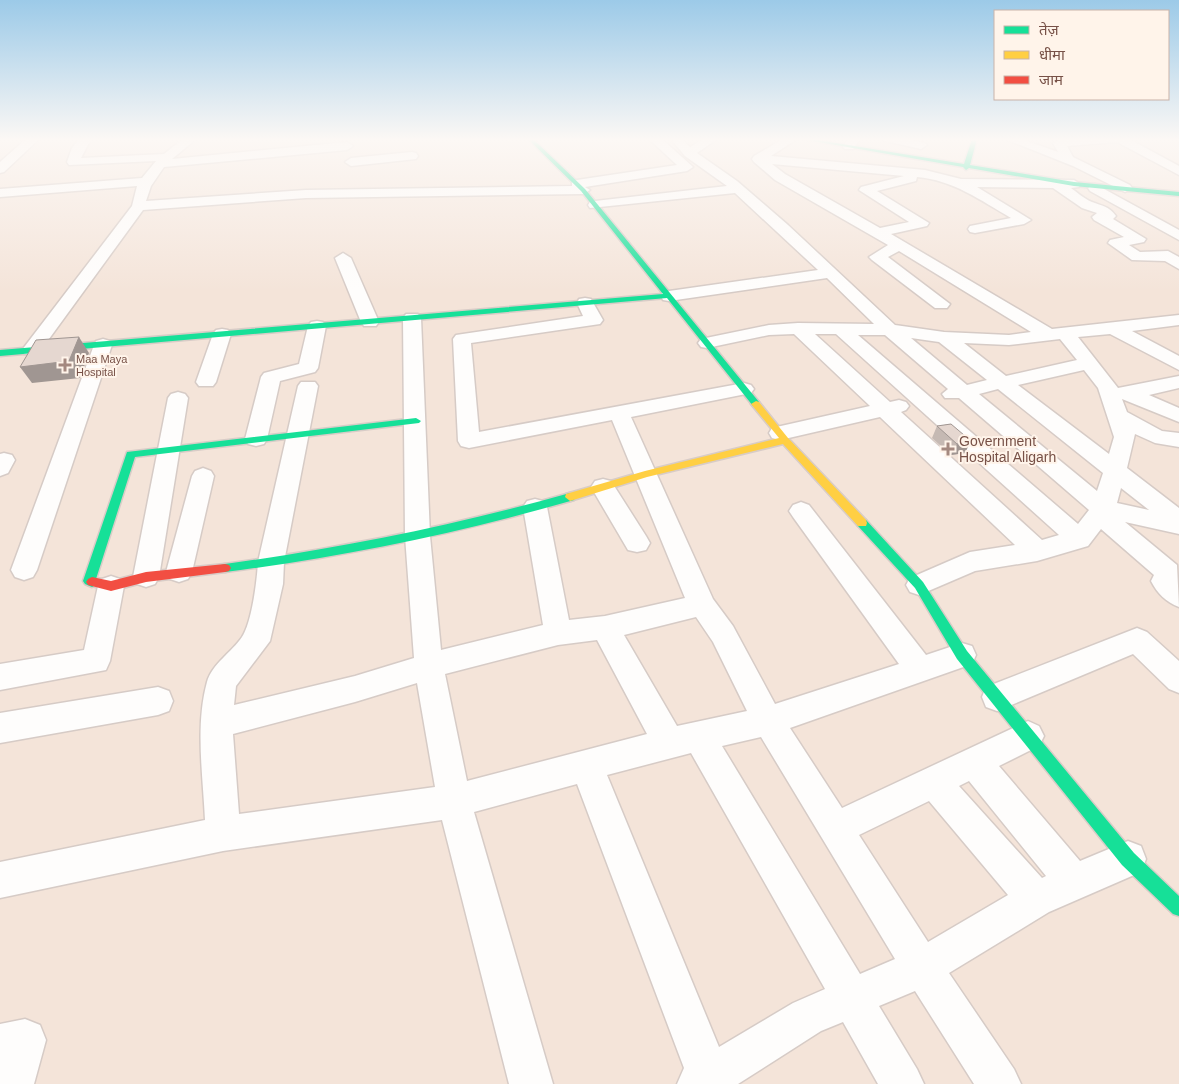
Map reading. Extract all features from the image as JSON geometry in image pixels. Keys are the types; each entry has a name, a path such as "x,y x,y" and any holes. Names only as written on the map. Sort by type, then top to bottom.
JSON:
{"street":[{"path":"0,193 42,190"},
{"path":"31,350 136,202 142,190"},
{"path":"136,202 224,197 272,190"},
{"path":"582,190 783,436 919,585 962,655 1128,859 1179,908"},
{"path":"679,190 683,195"},
{"path":"595,205 714,190"},
{"path":"750,190 783,228 890,330 1101,511 1168,572 1164,581 1179,596"},
{"path":"802,190 1055,333 1089,363 1119,401 1158,437 1166,440 1179,440"},
{"path":"868,190 866,190 922,224 878,233"},
{"path":"972,190 1024,220 975,229"},
{"path":"1064,190 1087,206 1098,207 1109,216 1100,217 1139,239 1115,243 1137,257 1168,256 1179,264"},
{"path":"1097,190 1179,236"},
{"path":"1139,190 1179,194"},
{"path":"899,245 877,257 940,304"},
{"path":"343,258 370,322"},
{"path":"0,353 669,296 830,273"},
{"path":"585,303 594,320 462,339 468,441 744,389"},
{"path":"412,318 416,421 416,535 429,666 454,801 531,1084"},
{"path":"707,344 769,330 798,328 890,330 944,337 1009,340 1055,333 1179,320"},
{"path":"256,439 271,377 308,368 317,326"},
{"path":"798,328 1037,551"},
{"path":"1111,328 1179,364"},
{"path":"841,329 1079,539"},
{"path":"206,382 222,334"},
{"path":"944,337 1179,521"},
{"path":"24,570 103,345"},
{"path":"416,421 131,454 89,581 111,586 146,577 271,562 416,535 535,507 645,474 886,409 1089,363"},
{"path":"1119,401 1179,382"},
{"path":"223,834 217,724 222,682 256,641 270,584 271,562 308,386"},
{"path":"146,577 167,450 178,398"},
{"path":"1119,401 1179,416"},
{"path":"919,585 970,562 1037,551 1079,539 1101,511 1125,437 1119,401"},
{"path":"619,412 702,605 718,624 768,722 921,968 999,1084"},
{"path":"179,572 204,476"},
{"path":"603,487 637,543"},
{"path":"535,507 558,633"},
{"path":"801,511 920,670"},
{"path":"1101,511 1179,525"},
{"path":"0,677 96,661 111,586"},
{"path":"217,724 355,689 429,666 558,633 605,628 702,605"},
{"path":"605,628 684,740 851,998 902,1084"},
{"path":"996,697 1137,640 1179,680"},
{"path":"0,880 223,834 454,801 684,740 768,722 962,655"},
{"path":"0,728 158,701"},
{"path":"835,829 1028,736"},
{"path":"974,762 1074,882"},
{"path":"587,766 707,1082 807,1016 921,968 1036,899 1128,859"},
{"path":"934,782 1036,899"},
{"path":"0,1044 25,1040 12,1084"}],"shaded area":[{"path":"0,190 1179,190 1179,1084 0,1084"}],"building":[{"path":"79,337 69,361 20,367 36,340"},
{"path":"951,424 971,441 957,444 937,426"}],"traffic: fast":[{"path":"583,190 756,404"},
{"path":"1133,190 1179,194"},
{"path":"0,353 669,296"},
{"path":"92,582 89,581 131,454 416,421"},
{"path":"225,568 312,556 399,540 485,520 570,497"},
{"path":"862,523 919,585 962,655 1128,859 1179,908"}],"traffic: slow":[{"path":"756,404 785,440 862,523"},
{"path":"570,497 645,474 785,440"}],"traffic: jam":[{"path":"92,582 111,586 146,577 225,568"}],"place":[{"name":"Maa Maya Hospital","path":"65,365"},
{"name":"Government Hospital Aligarh","path":"948,449"}]}
